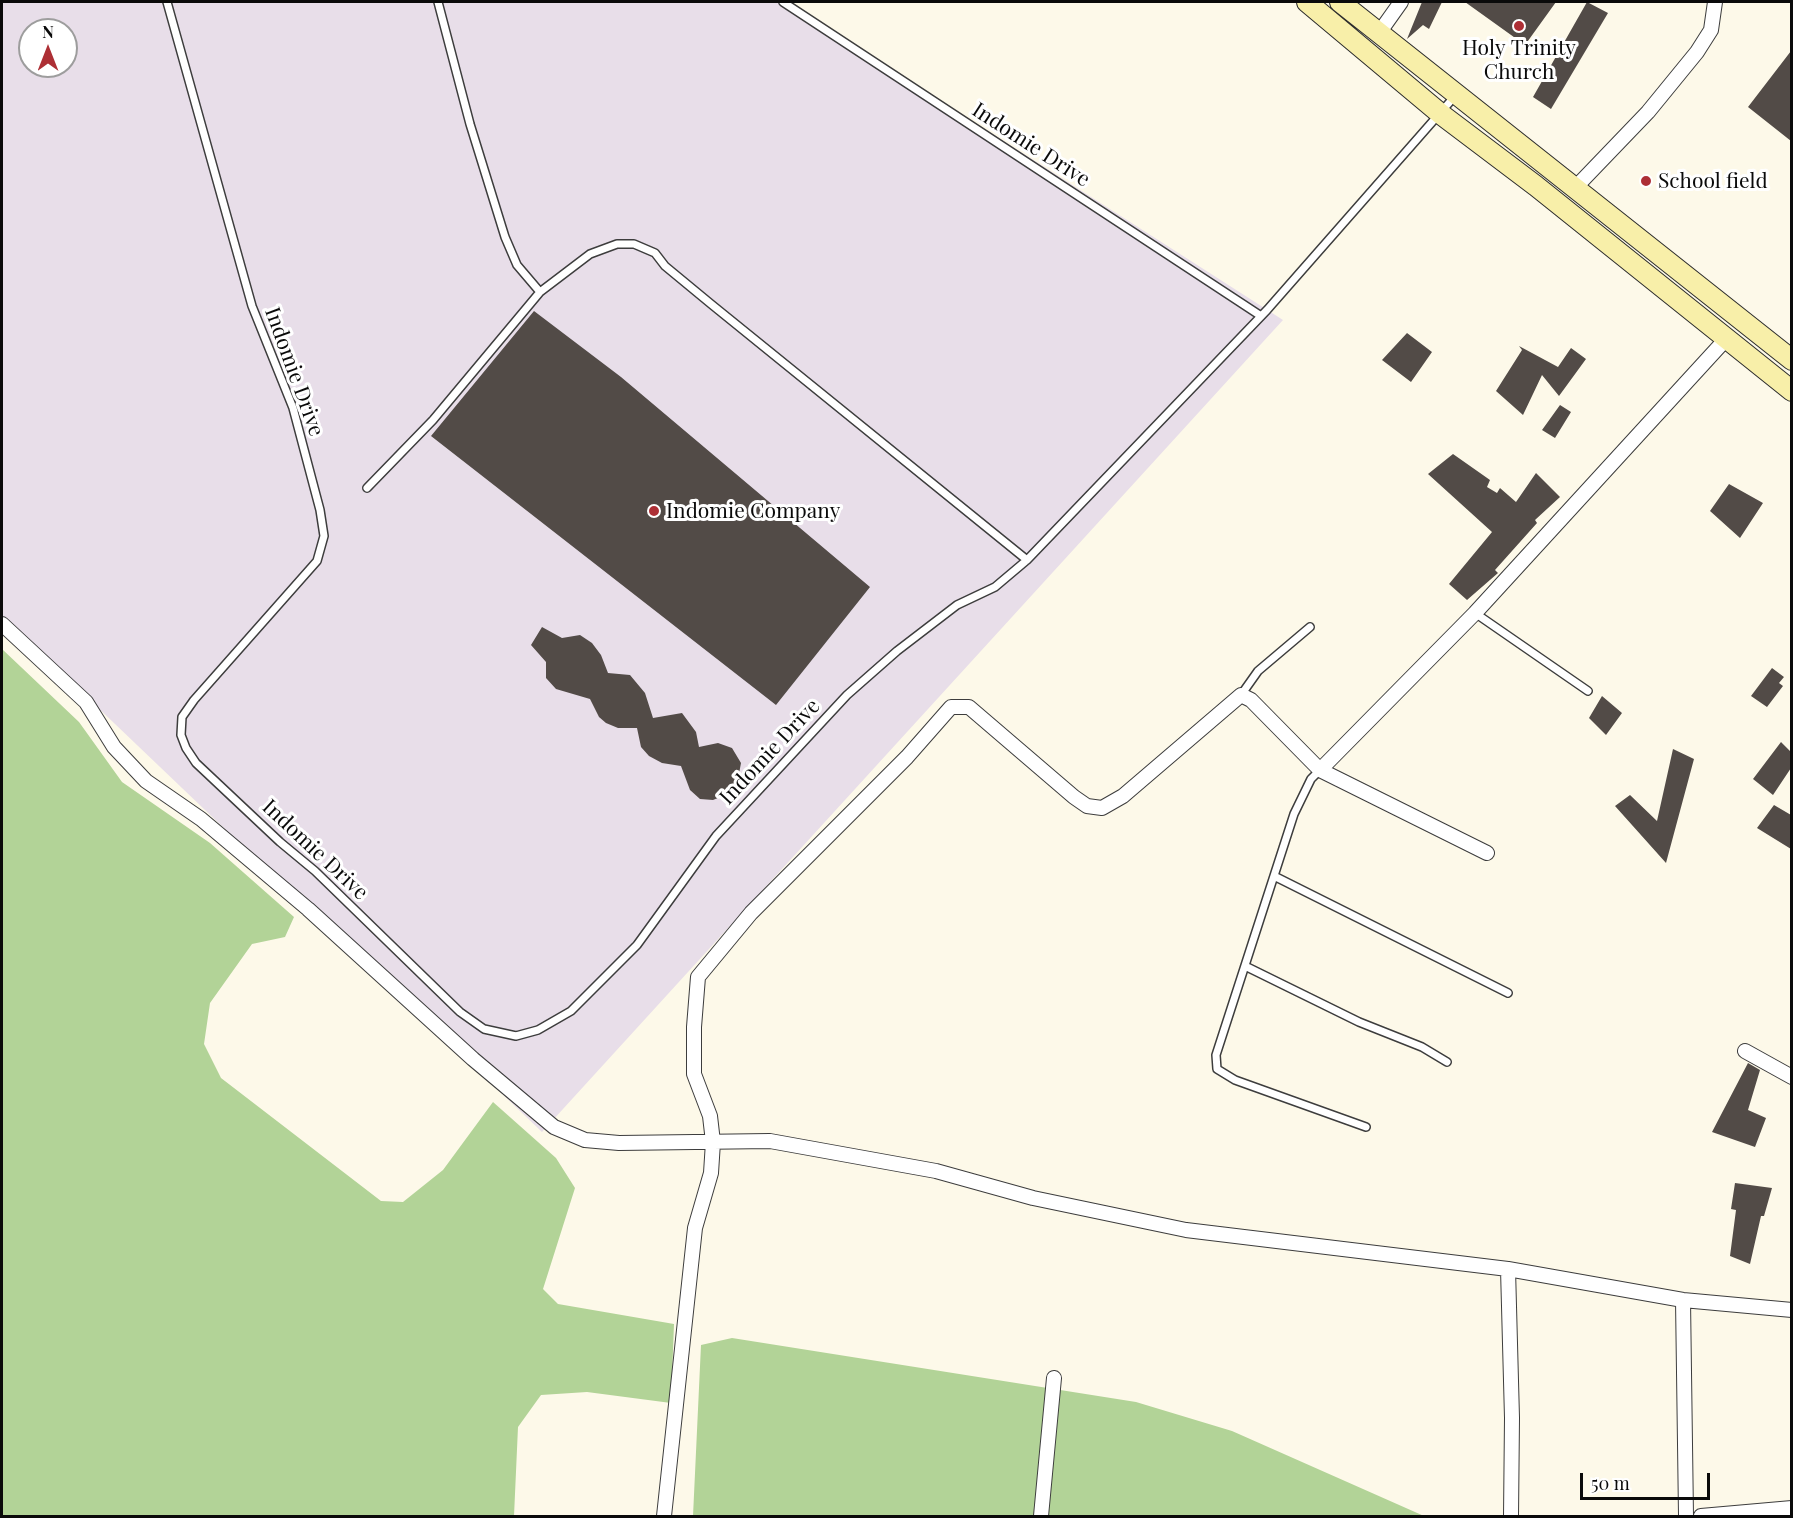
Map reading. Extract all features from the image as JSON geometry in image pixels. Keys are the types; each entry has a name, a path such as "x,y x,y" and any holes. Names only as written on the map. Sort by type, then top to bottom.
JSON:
{"main road":[{"path":"1307,2 1442,115 1536,186 1791,391"},
{"path":"1340,2 1791,360"}],"street":[{"path":"1379,33 1401,2"},
{"path":"1575,188 1648,112 1697,52 1711,30 1715,2"},
{"path":"1320,770 1475,613 1726,339"},
{"path":"2,624 86,702 114,747 146,781 210,826 308,909 473,1059 554,1127 585,1140 618,1143 770,1141 936,1171 1033,1198 1186,1230 1508,1269 1683,1300 1791,1310"},
{"path":"664,1516 695,1228 711,1173 713,1142 710,1116 694,1074 694,1027 698,977 751,913 907,757 946,711 951,707 969,707 1074,797 1087,806 1102,808 1123,796 1241,695 1251,700 1320,770 1487,853"},
{"path":"1745,1051 1791,1077"},
{"path":"1508,1269 1512,1418 1511,1516"},
{"path":"1683,1300 1686,1516"},
{"path":"1041,1516 1054,1378"},
{"path":"1701,1516 1791,1508"}],"lane":[{"name":"Indomie Drive","path":"166,2 252,306 293,408 320,510 324,536 317,561 194,700 182,717 181,735 196,763 280,842 315,871 460,1012 484,1029 516,1035 538,1030 571,1011 637,945 716,836 847,695 897,651 957,605 995,587 1028,560 1261,316 1442,115 1456,96"},
{"path":"438,2 470,124 505,237 517,265 540,292"},
{"name":"Indomie Drive","path":"783,2 1261,316"},
{"path":"368,488 433,420 540,292 590,254 617,244 634,244 655,253 665,266 711,304 1028,560"},
{"path":"1475,613 1588,691"},
{"path":"1241,695 1258,671 1310,627"},
{"path":"1320,770 1311,780 1296,809 1216,1055 1217,1069 1235,1080 1366,1127"},
{"path":"1274,876 1508,993"},
{"path":"1245,966 1359,1022 1422,1047 1447,1062"}],"shaded area":[{"name":"Indomie Company","path":"2,2 787,2 1283,320 542,1132 2,616"}],"green space":[{"path":"2,649 79,722 122,782 210,843 294,917 285,937 252,944 210,1003 204,1044 221,1078 381,1201 403,1202 443,1170 493,1102 556,1158 575,1188 543,1289 558,1304 674,1324 671,1403 587,1392 541,1395 518,1427 514,1516 2,1516"},
{"path":"732,1338 1136,1402 1232,1431 1424,1516 693,1516 701,1345"}],"building":[{"path":"1422,2 1442,2 1429,29 1423,25 1407,39"},
{"name":"Holy Trinity Church","path":"1465,2 1556,2 1525,45"},
{"path":"1587,2 1608,13 1551,109 1533,97"},
{"path":"1791,51 1791,141 1748,107"},
{"name":"Indomie Company","path":"534,311 621,377 870,587 776,705 431,436"},
{"path":"1407,333 1432,352 1411,382 1382,360"},
{"path":"1519,346 1558,367 1571,348 1586,359 1559,396 1542,375 1523,415 1496,391 1522,350"},
{"path":"1560,405 1571,412 1555,438 1542,430"},
{"path":"1453,454 1490,480 1487,487 1497,493 1500,488 1516,502 1536,473 1560,497 1535,520 1537,523 1495,570 1498,573 1467,600 1449,584 1492,532 1428,474"},
{"path":"1729,484 1763,503 1740,538 1710,511"},
{"path":"542,627 562,638 580,635 592,643 601,655 608,673 630,675 645,693 653,718 682,713 696,732 699,747 718,743 732,748 741,763 738,779 730,793 713,800 700,799 690,790 681,766 662,763 649,756 641,747 637,728 618,728 606,723 599,717 590,699 556,689 546,678 546,662 531,645"},
{"path":"1772,668 1784,677 1779,683 1783,686 1767,707 1751,696"},
{"path":"1602,696 1622,713 1606,735 1589,718"},
{"path":"1781,742 1791,752 1791,768 1773,795 1753,779"},
{"path":"1673,749 1694,759 1666,863 1615,806 1630,795 1657,821"},
{"path":"1774,805 1791,815 1791,849 1757,828"},
{"path":"1748,1063 1760,1070 1748,1110 1766,1118 1755,1147 1712,1132"},
{"path":"1735,1183 1772,1188 1764,1216 1761,1216 1750,1264 1730,1256 1736,1210 1731,1209"}],"place":[{"name":"Holy Trinity Church","path":"1519,26"},
{"name":"School field","path":"1646,181"},
{"name":"Indomie Company","path":"654,511"}]}
